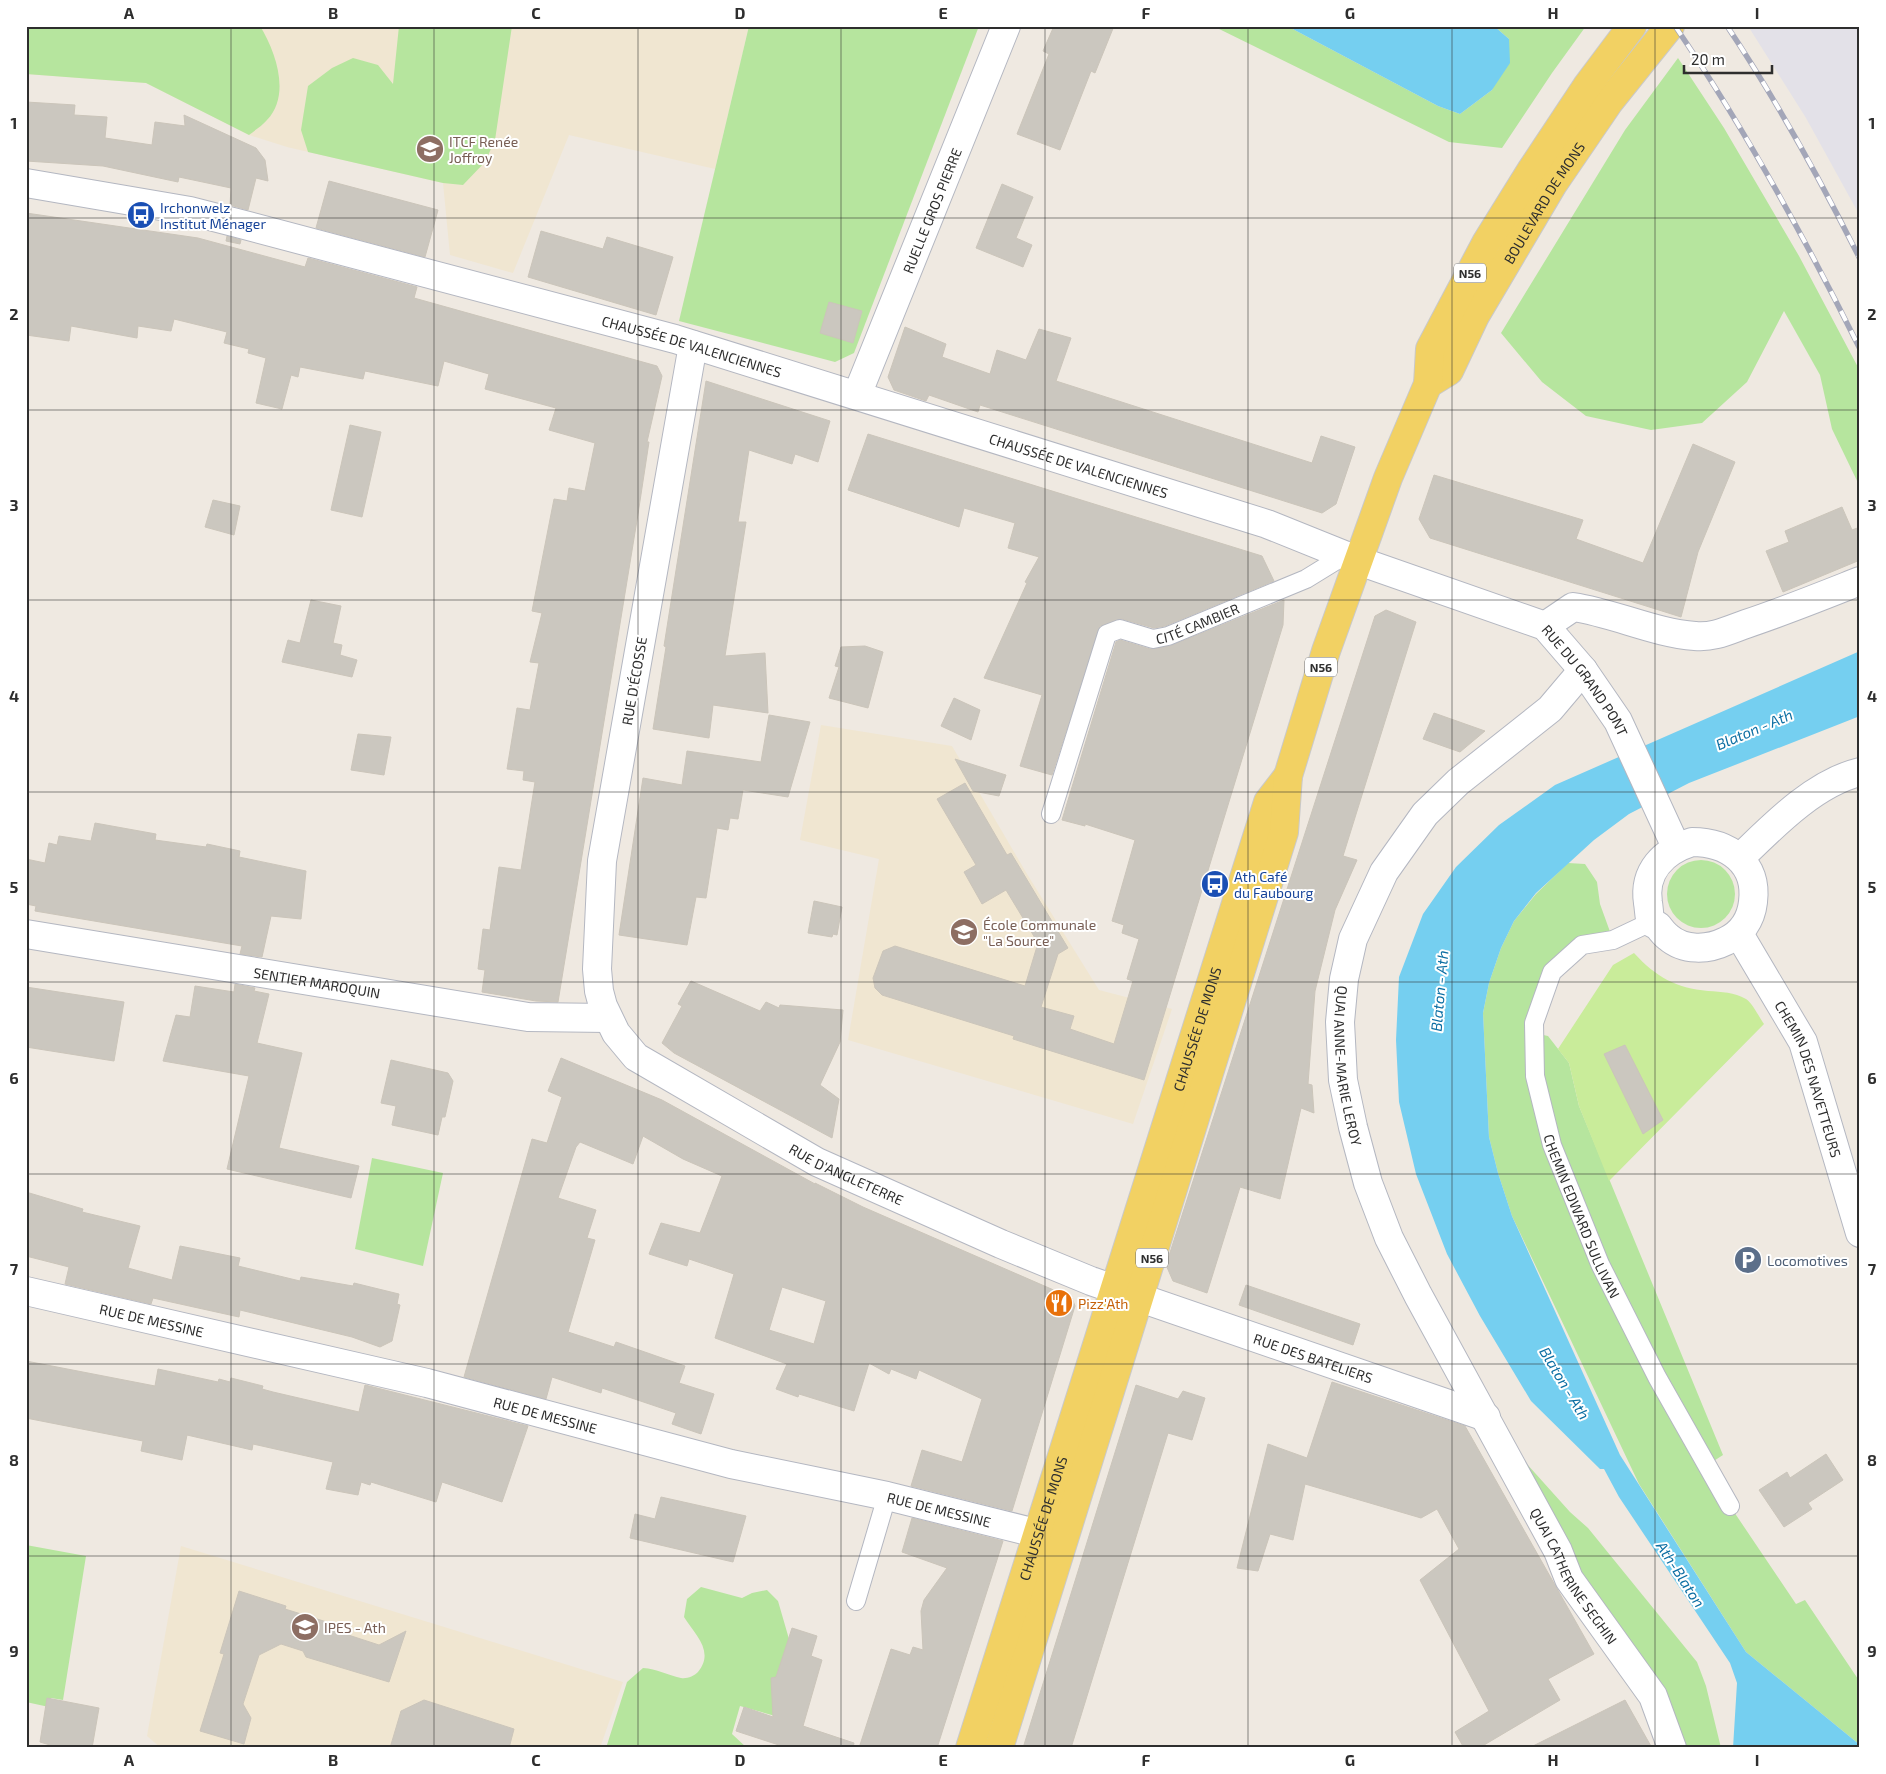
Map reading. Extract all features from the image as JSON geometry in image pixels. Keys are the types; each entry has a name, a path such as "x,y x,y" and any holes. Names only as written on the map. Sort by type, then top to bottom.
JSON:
{"main road":[{"name":"BOULEVARD DE MONS","path":"1542,177 1587,86 1632,26"},
{"name":"BOULEVARD DE MONS","path":"1352,558 1428,384 1430,349 1486,243 1609,102 1670,26"},
{"name":"CHAUSSÉE DE MONS","path":"999,1748 1284,832 1288,776 1352,558"},
{"name":"CHAUSSÉE DE MONS","path":"970,1748 1036,1533 1268,802 1288,776"}],"street":[{"name":"RUELLE GROS PIERRE","path":"857,395 1006,26"},
{"name":"CHAUSSÉE DE VALENCIENNES","path":"26,183 190,211 693,345 1268,524 1352,558"},
{"name":"RUE D'ÉCOSSE","path":"608,1018 599,991 597,969 602,861 693,345"},
{"name":"RUE DU GRAND PONT","path":"1352,558 1545,626 1583,670 1618,720 1661,809 1676,847"},
{"path":"1545,626 1573,607 1599,611 1670,632 1696,636 1718,635 1792,609 1860,581"},
{"name":"QUAI ANNE-MARIE LEROY","path":"1482,1410 1401,1262 1389,1238 1368,1183 1343,1080 1340,1022 1344,979 1353,939 1384,872 1425,814 1458,782 1550,709 1583,670"},
{"path":"1740,858 1773,827 1815,793 1860,772"},
{"path":"1692,842 1708,842 1724,847 1740,858 1751,879 1754,892 1749,917 1739,934 1718,945 1701,948 1684,946 1669,938 1651,922 1647,896 1648,881 1654,867 1676,847 1692,842"},
{"name":"SENTIER MAROQUIN","path":"26,934 528,1016 608,1018"},
{"name":"CHEMIN DES NAVETTEURS","path":"1739,934 1803,1042 1860,1233"},
{"name":"RUE D'ANGLETERRE","path":"608,1018 616,1033 636,1057 817,1162 1001,1244 1114,1288"},
{"path":"1114,1288 1140,1296"},
{"name":"RUE DE MESSINE","path":"26,1291 427,1383 731,1464 887,1496 1064,1540"},
{"name":"RUE DES BATELIERS","path":"1140,1296 1482,1410"},
{"name":"QUAI CATHERINE SEGHIN","path":"1482,1410 1558,1551 1569,1579 1653,1696 1672,1748"}],"lane":[{"name":"CITÉ CAMBIER","path":"1052,814 1107,634 1120,629 1153,640 1168,636 1352,558"},
{"name":"CHEMIN EDWARD SULLIVAN","path":"1651,922 1613,940 1582,945 1552,972 1534,1023 1535,1076 1552,1145 1600,1264 1723,1501"},
{"path":"856,1601 887,1496"}],"shaded area":[{"name":"ITCF Renée Joffroy","path":"26,26 749,26 715,169 569,135 513,273 450,255 443,183 287,147 249,135 146,83 26,74"},
{"path":"1748,26 1860,26 1860,216 1806,118"},
{"name":"École Communale \"La Source\"","path":"821,725 952,746 1027,874 1099,990 1172,1009 1133,1124 848,1040 879,859 800,840"},
{"name":"IPES - Ath","path":"181,1546 623,1682 600,1748 161,1748 147,1736"}],"green space":[{"path":"26,26 260,26 276,61 280,86 278,98 274,110 267,120 249,135 146,83 26,74"},
{"path":"399,26 512,26 495,140 485,162 463,185 443,183 308,152 301,130 308,86 332,68 353,58 378,65 393,84"},
{"path":"749,26 979,26 854,353 835,362 679,321"},
{"path":"1213,26 1287,26 1438,106 1460,114 1492,90 1509,39 1494,26 1586,26 1502,148 1449,142"},
{"path":"1678,58 1724,128 1799,256 1860,371 1860,487 1832,429 1820,375 1784,311 1747,382 1702,423 1651,430 1586,416 1542,382 1501,333 1625,130"},
{"path":"1694,860 1708,860 1720,865 1730,875 1735,887 1735,901 1730,913 1720,923 1708,928 1694,928 1682,923 1672,913 1667,901 1667,887 1672,875 1682,865"},
{"path":"1568,863 1585,864 1597,882 1600,904 1613,940 1582,945 1552,972 1534,1033 1548,1036 1569,1063 1579,1106 1723,1455 1706,1466 1730,1506 1796,1604 1805,1600 1860,1682 1860,1745 1746,1652 1639,1484 1512,1216 1489,1137 1483,1013 1489,983 1501,948 1514,921 1536,894"},
{"path":"1634,953 1650,969 1676,984 1723,992 1746,999 1764,1024 1609,1181 1579,1106 1569,1063 1558,1049 1613,965"},
{"path":"372,1158 443,1173 423,1266 355,1249"},
{"path":"1508,1443 1570,1512 1588,1528 1697,1662 1706,1686 1721,1748 1672,1748 1569,1579"},
{"path":"26,1545 86,1556 63,1700 51,1698 49,1707 26,1702"},
{"path":"701,1587 742,1598 752,1593 767,1590 778,1601 789,1639 789,1720 740,1706 732,1734 747,1748 606,1748 627,1682 643,1668 683,1678 690,1677 698,1672 703,1664 705,1657 702,1643 684,1617 687,1599"}],"water":[{"path":"1287,26 1494,26 1509,39 1510,63 1492,90 1460,114 1438,106"},
{"path":"1860,651 1860,716 1689,783 1629,814 1594,840 1536,893 1514,921 1501,948 1489,983 1483,1013 1489,1137 1498,1173 1512,1216 1620,1455 1746,1652 1860,1745 1860,1748 1733,1748 1737,1683 1730,1663 1619,1497 1604,1469 1600,1469 1531,1401 1480,1316 1447,1254 1416,1174 1399,1102 1396,1040 1399,977 1423,914 1456,867 1499,825 1555,785"}],"building":[{"path":"1054,26 1114,26 1095,73 1091,71 1060,150 1017,134 1049,54 1043,51"},
{"path":"26,102 75,105 74,115 107,117 105,138 152,145 155,122 185,126 184,115 256,148 265,160 268,181 256,178 248,210 230,205 231,188 179,177 178,182 103,166 26,161"},
{"path":"329,181 438,210 425,257 316,228"},
{"path":"1002,184 1033,197 1016,238 1032,245 1023,267 976,248"},
{"path":"26,213 198,238 305,267 308,258 417,287 414,298 657,366 662,376 647,442 649,442 638,514 558,1002 536,1001 482,992 485,970 478,969 483,929 490,930 499,867 521,870 535,782 523,780 524,771 507,769 517,708 530,710 539,663 530,662 542,613 532,611 554,499 567,501 569,488 585,491 595,443 549,430 556,408 485,389 489,374 444,361 438,386 365,371 363,379 300,367 298,377 291,375 282,409 256,403 266,358 248,353 249,349 224,343 227,332 174,319 171,331 138,326 137,338 71,326 69,341 26,335"},
{"path":"541,231 603,249 607,237 673,257 656,315 528,277"},
{"path":"227,236 241,240 240,244 226,241"},
{"path":"829,302 862,311 853,343 820,333"},
{"path":"905,327 946,344 942,357 990,374 997,350 1026,360 1039,329 1071,338 1056,381 1312,463 1321,436 1355,447 1336,504 1322,513 980,405 978,412 929,395 926,401 894,390 888,377"},
{"path":"706,381 830,421 818,462 795,454 792,464 749,450 738,522 746,522 725,656 765,653 768,713 713,705 709,738 653,729 666,647 664,646"},
{"path":"350,425 381,432 362,517 331,510"},
{"path":"868,434 1262,556 1274,581 1165,626 1154,628 1122,619 1100,626 1052,775 1020,766 1042,695 984,678 1027,583 1025,582 1039,557 1008,548 1015,523 964,508 959,527 848,490"},
{"path":"1693,444 1735,462 1698,552 1681,617 1430,538 1419,519 1434,475 1583,520 1576,539 1643,563"},
{"path":"213,500 240,506 234,535 205,527"},
{"path":"1842,507 1852,530 1860,527 1860,560 1783,592 1766,551 1789,542 1785,531"},
{"path":"311,600 341,606 333,643 342,645 340,655 357,660 352,677 282,662 288,640 300,643"},
{"path":"1284,600 1283,625 1144,1080 1013,1039 1014,1036 882,995 875,988 873,978 883,951 895,946 1025,986 1038,943 1006,890 982,904 964,872 976,865 937,799 965,783 1007,855 1011,853 1068,948 1058,954 1041,1007 1074,1016 1070,1029 1114,1044 1133,981 1127,979 1139,939 1122,933 1124,925 1112,921 1135,840 1085,824 1085,826 1062,820 1116,642 1120,640 1150,649 1170,646"},
{"path":"1386,610 1416,622 1343,856 1357,860 1335,910 1315,991 1308,1084 1312,1085 1314,1113 1301,1108 1280,1199 1240,1187 1207,1293 1173,1281 1166,1265 1375,616"},
{"path":"865,646 883,652 868,708 829,698 839,667 835,666 841,647"},
{"path":"954,698 980,710 971,740 941,726"},
{"path":"1434,713 1485,731 1460,752 1423,739"},
{"path":"769,715 810,722 788,797 743,790 738,819 730,818 728,830 717,828 706,898 696,897 687,945 619,935 643,778 682,785 687,751 761,762"},
{"path":"358,734 391,737 384,775 351,770"},
{"path":"955,759 1006,775 999,796 973,791"},
{"path":"95,823 156,834 155,840 206,847 207,844 240,851 239,857 306,871 301,919 271,916 262,957 240,954 242,946 35,911 36,906 26,904 26,859 45,863 49,843 57,845 59,836 91,841"},
{"path":"814,901 842,907 837,935 833,934 832,937 808,933"},
{"path":"691,981 760,1011 766,1002 779,1008 780,1005 843,1010 840,1042 820,1085 839,1099 832,1138 674,1053 662,1043 682,1006 678,1004"},
{"path":"235,984 255,988 254,991 269,994 257,1043 302,1053 279,1148 359,1166 351,1198 227,1169 249,1076 163,1061 176,1015 190,1017 195,986 234,992"},
{"path":"26,987 124,1002 114,1061 26,1047"},
{"path":"1625,1045 1663,1120 1643,1134 1604,1054"},
{"path":"561,1058 662,1100 815,1184 863,1207 1072,1298 1075,1306 1012,1511 911,1486 922,1450 962,1462 982,1399 919,1370 916,1379 891,1369 889,1374 869,1363 854,1411 799,1394 798,1397 776,1389 787,1364 715,1338 734,1274 689,1259 687,1266 649,1254 661,1223 700,1233 722,1176 683,1159 643,1136 633,1164 580,1142 576,1147 558,1198 596,1210 587,1238 595,1240 568,1332 614,1347 616,1342 685,1366 679,1383 714,1394 701,1434 672,1424 676,1413 602,1388 601,1393 552,1377 546,1399 464,1377 532,1139 547,1143 562,1097 548,1091","holes":["782,1287 826,1301 814,1344 769,1330"]},
{"path":"391,1060 448,1073 453,1081 445,1117 442,1117 438,1135 392,1125 396,1106 381,1103"},
{"path":"26,1192 83,1209 82,1212 140,1226 128,1268 172,1280 180,1246 240,1258 238,1266 300,1281 301,1277 353,1286 354,1283 399,1294 397,1304 400,1305 392,1341 380,1347 352,1337 240,1310 239,1317 153,1298 151,1304 65,1284 69,1267 26,1256"},
{"path":"1246,1285 1360,1324 1353,1345 1239,1305"},
{"path":"26,1361 155,1386 158,1369 218,1382 219,1379 230,1382 231,1378 263,1386 262,1389 273,1392 359,1412 365,1385 528,1426 502,1502 442,1482 436,1502 371,1482 370,1485 361,1482 358,1495 326,1489 333,1462 253,1444 252,1450 187,1435 182,1460 141,1451 143,1441 26,1418"},
{"path":"1332,1382 1465,1426 1594,1654 1548,1679 1560,1700 1479,1748 1464,1748 1455,1732 1489,1711 1420,1580 1459,1549 1437,1509 1421,1518 1305,1484 1293,1540 1270,1534 1258,1571 1237,1568 1268,1444 1307,1458"},
{"path":"1136,1385 1178,1399 1183,1391 1205,1398 1192,1440 1168,1433 1071,1748 1023,1748"},
{"path":"1826,1454 1843,1480 1808,1503 1812,1509 1784,1527 1759,1490 1787,1472 1790,1478"},
{"path":"661,1497 746,1516 733,1562 630,1538 635,1514 655,1519"},
{"path":"912,1518 1003,1541 937,1748 859,1748 891,1649 910,1655 913,1647 923,1650 921,1611 924,1600 947,1568 902,1552"},
{"path":"239,1591 286,1606 285,1609 330,1623 333,1630 379,1645 406,1631 389,1682 306,1657 303,1651 281,1644 259,1655 243,1704 251,1718 244,1744 200,1731 224,1654 220,1653"},
{"path":"792,1628 817,1636 811,1656 822,1660 803,1726 854,1743 853,1748 788,1748 736,1731 744,1707 773,1717 771,1678 776,1677"},
{"path":"47,1698 99,1708 92,1748 60,1748 40,1742"},
{"path":"424,1700 514,1729 509,1748 390,1748 401,1711"},
{"path":"1625,1700 1652,1748 1529,1748"}],"railway":[{"path":"1675,26 1750,144 1818,266 1860,349"},
{"path":"1727,26 1797,141 1860,259"}],"place":[{"name":"ITCF Renée Joffroy","path":"430,149"},
{"name":"Irchonwelz Institut Ménager","path":"141,215"},
{"name":"Ath Café du Faubourg","path":"1215,884"},
{"name":"École Communale \"La Source\"","path":"964,932"},
{"name":"Locomotives","path":"1748,1260"},
{"name":"Pizz'Ath","path":"1059,1303"},
{"name":"IPES - Ath","path":"305,1627"}],"water label":[{"name":"Blaton - Ath","path":"1754,729"},
{"name":"Blaton - Ath","path":"1439,991"},
{"name":"Blaton - Ath","path":"1565,1383"},
{"name":"Ath-Blaton","path":"1681,1574"}]}
